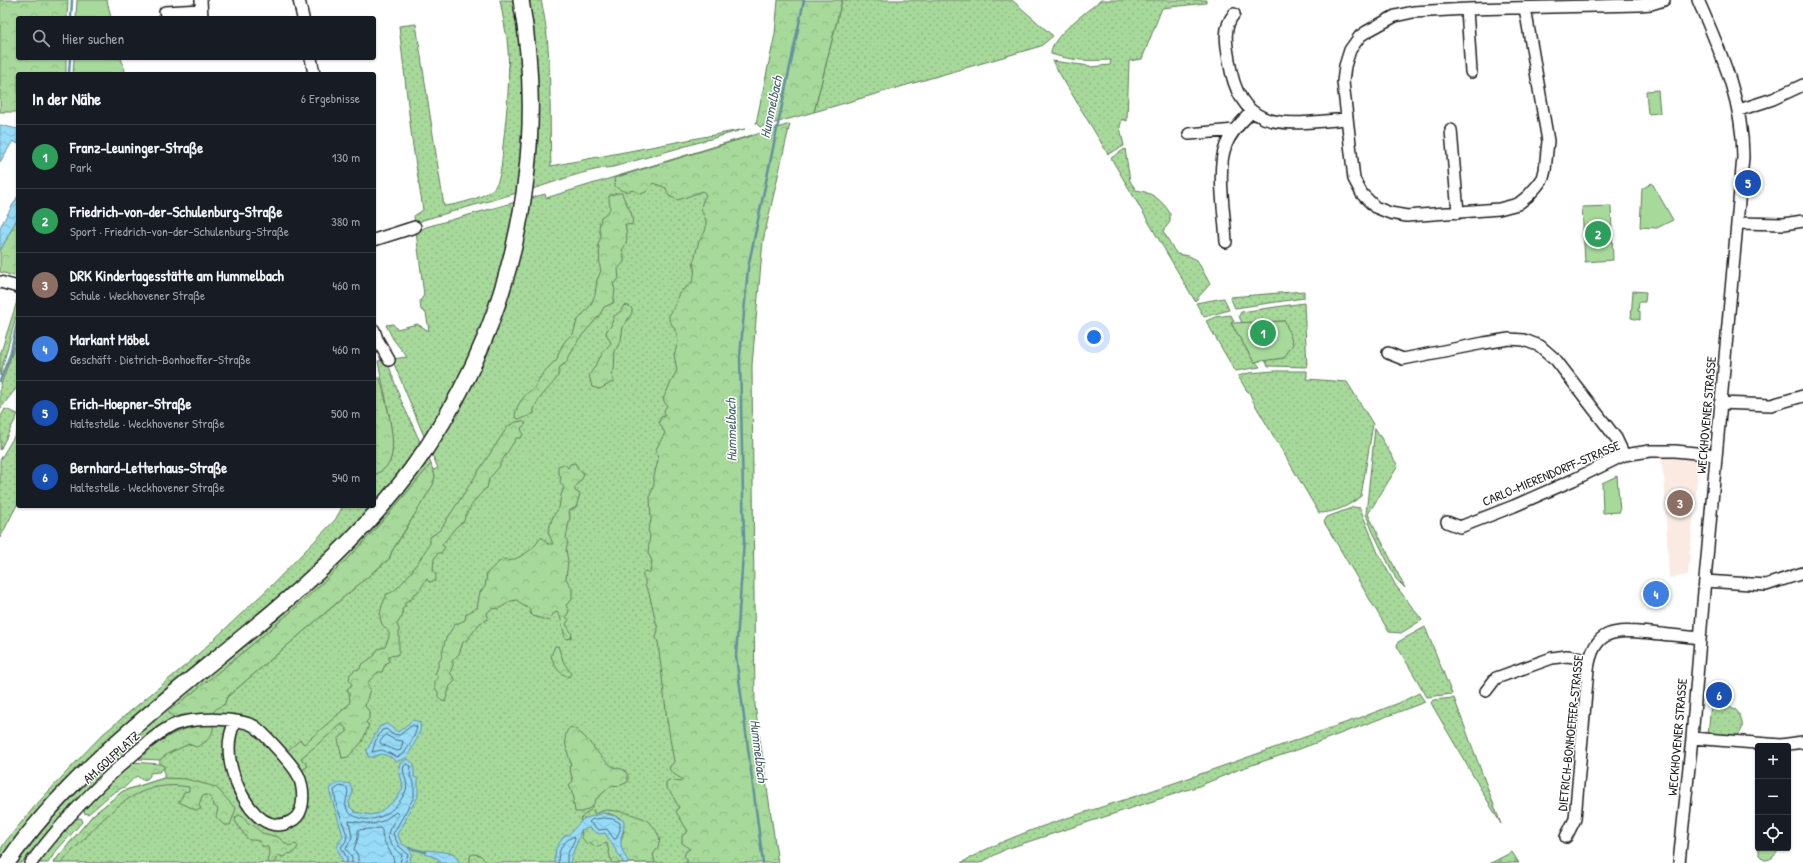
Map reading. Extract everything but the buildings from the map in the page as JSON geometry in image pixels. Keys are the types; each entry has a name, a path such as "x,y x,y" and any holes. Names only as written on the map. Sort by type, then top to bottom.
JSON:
{"main road":[{"path":"7,863 37,824 93,765 154,710 277,608 358,533 411,470 453,406 478,355 499,303 521,216 529,152 530,101 528,52 520,0"}],"street":[{"path":"299,0 303,16"},
{"path":"1525,8 1547,130 1548,152 1546,170 1543,178 1532,192 1518,204 1499,209 1407,216 1383,210 1368,202 1359,190 1354,179 1343,82 1345,66 1350,50 1360,36 1376,25 1395,16 1449,5 1467,9 1525,8 1567,4 1652,4 1664,0"},
{"name":"WECKHOVENER STRASSE","path":"1679,863 1692,738 1720,402 1743,156 1739,110 1728,70 1698,0"},
{"path":"165,12 201,9"},
{"path":"1467,9 1471,72"},
{"path":"1234,14 1228,20 1226,30 1231,75 1239,97 1252,111 1272,121 1287,123 1346,119"},
{"path":"312,60 314,72"},
{"path":"1739,110 1773,99 1803,85"},
{"path":"1226,242 1222,159 1226,144 1235,130 1252,111"},
{"path":"1189,134 1235,130"},
{"path":"1451,130 1458,212"},
{"path":"1737,223 1784,224 1803,221"},
{"path":"376,239 415,227"},
{"path":"0,282 16,286"},
{"path":"376,339 389,360"},
{"path":"1388,353 1403,360 1484,342 1509,339 1524,340 1540,346 1556,360 1616,438 1624,455"},
{"path":"1720,402 1771,406 1803,396"},
{"name":"CARLO-MIERENDORFF-STRASSE","path":"1447,522 1460,527 1573,480 1624,455 1650,451 1675,451 1716,455"},
{"path":"1705,581 1766,585 1803,573"},
{"name":"DIETRICH-BONHOEFFER-STRASSE","path":"1566,837 1575,819 1589,660 1596,644 1605,636 1622,630 1700,638"},
{"path":"1486,690 1496,678 1552,658 1567,656 1589,660"},
{"name":"AM GOLFPLATZ","path":"31,863 94,790 116,769 164,731 175,724 187,721 208,720 235,722 246,723 258,729 296,772 300,781 302,801 300,814 295,820 287,824 278,825 268,823 258,817 247,804 236,784 230,760 230,734 235,722"},
{"path":"1692,738 1781,745 1803,742"}],"shaded area":[{"path":"1661,457 1699,460 1688,575 1669,578 1664,475"}],"green space":[{"path":"0,0 68,0 67,16 16,16 16,60 66,60 66,72 16,72 16,112 0,112"},
{"path":"77,0 107,0 111,16 76,16"},
{"path":"500,0 516,0 525,68 520,192 423,220 415,225 414,216 423,210 412,140 399,26 416,24 444,206 464,202 480,197 493,189 498,181 501,171 509,66 507,39"},
{"path":"525,0 541,0 545,19 550,82 551,166 745,129 613,167 581,173 529,190"},
{"path":"778,0 842,0 814,112 760,127 756,123 775,34"},
{"path":"842,0 1012,0 1053,36 1041,46 814,112"},
{"path":"1101,0 1206,0 1206,3 1162,8 1142,59 1129,61 1127,121 1122,119 1120,127 1124,146 1108,154 1052,61 1091,67 1110,65 1111,60 1081,60 1051,54 1052,47 1056,40 1079,17"},
{"path":"74,60 122,60 125,72 73,72"},
{"path":"1658,90 1660,113 1648,114 1646,91"},
{"path":"790,124 763,241 752,365 755,705 778,863 687,863 687,859 684,856 686,851 690,849 682,843 682,836 688,831 676,812 679,807 672,794 666,788 666,782 669,780 680,782 683,780 671,772 669,768 674,762 667,720 658,642 656,638 658,630 649,593 642,574 645,571 650,573 652,561 648,553 650,535 648,530 651,521 650,495 654,485 654,476 658,460 656,449 665,433 659,422 661,417 665,416 664,410 667,406 663,399 677,370 674,355 678,342 676,331 669,320 669,315 680,292 691,284 693,279 693,262 698,244 706,229 705,218 701,209 706,195 703,191 678,200 669,196 666,188 653,183 646,192 641,194 633,190 624,191 615,186 614,178"},
{"path":"752,135 713,863 53,863 93,815 123,791 164,778 164,766 160,764 160,760 167,754 158,738 211,714 220,705 224,705 227,697 389,559 392,551 408,526 435,476 433,470 438,468 430,450 448,422 528,199 545,194 546,198"},
{"path":"1125,149 1130,181 1136,190 1151,194 1167,208 1170,213 1170,222 1163,231 1177,254 1189,256 1197,260 1210,284 1195,301 1111,158"},
{"path":"1652,183 1673,220 1657,228 1640,227 1642,189"},
{"path":"622,193 633,220 632,225 625,224 627,241 622,250 624,254 624,262 618,269 619,279 613,284 615,290 613,303 604,307 599,316 579,339 565,364 560,367 557,378 536,404 534,413 518,419 515,416 519,403 528,392 535,387 541,376 557,359 559,352 567,338 573,334 577,321 590,306 595,295 597,280 601,271 598,244 601,237 599,228 601,217 608,212 610,208 609,196"},
{"path":"519,201 516,221 475,352 426,441 392,359 407,357 393,339 386,325 393,324 397,329 417,324 429,331 426,313 421,310 420,301 424,295 416,232 426,227"},
{"path":"1611,206 1613,260 1585,262 1582,207"},
{"path":"16,221 16,276 0,272 0,251"},
{"path":"1304,291 1304,298 1235,308 1230,297"},
{"path":"1633,291 1646,292 1645,302 1639,302 1638,311 1640,311 1640,320 1631,318"},
{"path":"1224,298 1229,310 1204,317 1196,303"},
{"path":"1304,303 1307,367 1268,366 1265,360 1284,358 1285,321 1242,323 1239,316 1241,312"},
{"path":"16,304 16,316 0,376 0,355"},
{"path":"624,305 629,306 632,309 632,313 623,327 621,340 615,351 614,370 611,373 614,381 600,389 592,387 589,375 604,351 611,343 606,333 607,330 611,326 614,316 620,312"},
{"path":"1231,315 1234,321 1231,323 1254,362 1256,362 1260,367 1235,371 1206,321 1215,317"},
{"path":"1285,321 1293,344 1284,358 1254,362 1231,323"},
{"path":"16,337 16,389 0,409 0,387 12,354"},
{"path":"384,360 389,366 400,398 422,446 403,472 376,504 376,474 387,466 392,452 391,427 378,361"},
{"path":"1307,371 1307,379 1347,382 1373,424 1361,496 1347,506 1324,513 1319,513 1249,392 1238,376 1249,373"},
{"path":"376,378 380,378 390,420 393,443 390,461 383,470 376,474"},
{"path":"5,409 16,413 16,418 0,450 0,418"},
{"path":"522,421 526,424 521,428 523,435 520,438 516,438 500,463 500,466 489,479 487,488 473,503 464,521 456,527 442,545 445,547 434,559 433,570 436,575 435,581 429,582 427,579 419,591 413,595 412,599 405,602 405,607 402,609 403,615 397,624 399,629 399,652 397,655 389,656 389,661 385,665 382,672 378,672 367,683 370,689 365,706 369,711 369,719 366,722 369,725 362,742 348,757 342,758 338,739 348,731 342,724 301,758 308,766 301,771 286,752 300,740 304,744 347,707 350,702 347,689 352,685 349,680 350,674 355,670 360,669 361,665 374,656 378,649 385,647 388,640 389,633 382,624 380,617 381,609 387,594 398,587 411,572 430,543 430,537 440,530 508,426"},
{"path":"1375,428 1398,466 1368,514 1405,588 1396,579 1372,530 1366,514"},
{"path":"16,433 16,507 0,538 0,460"},
{"path":"427,455 431,464 381,524 328,579 238,657 169,712 176,719 160,726 118,760 71,806 22,863 13,863 32,838 103,763 275,616"},
{"path":"575,463 578,469 584,473 583,477 575,488 575,491 580,494 576,507 569,511 570,517 566,538 568,543 566,550 568,561 566,579 572,588 572,600 566,605 569,611 566,617 569,620 566,624 572,634 571,638 566,639 560,616 557,612 553,614 549,621 533,616 530,613 530,609 522,605 517,600 511,601 500,608 491,609 487,613 487,620 480,623 467,640 463,642 459,654 452,661 453,665 450,673 456,680 450,686 445,702 439,699 438,692 435,688 435,680 438,676 435,674 438,663 442,657 447,637 454,625 465,620 466,614 477,608 480,592 485,587 487,573 496,564 506,559 509,561 518,558 535,546 540,538 543,538 548,544 553,544 548,532 553,516 559,508 561,495 564,488 560,482 561,477 558,472 558,466 564,464 568,468 570,464"},
{"path":"431,464 435,476 433,485 392,551 389,559 227,697 224,705 219,707 211,714 199,718 176,719 168,712 261,638 327,579 391,512"},
{"path":"1617,476 1620,512 1603,513 1602,483"},
{"path":"1354,507 1360,508 1378,553 1396,586 1422,620 1401,633 1389,632 1324,522 1327,517"},
{"path":"342,508 372,508 340,543 294,587 134,721 83,769 34,820 8,856 0,863 0,850 6,841 35,806 103,734 193,659 271,586 335,520"},
{"path":"1425,627 1452,694 1427,697 1397,646 1398,642"},
{"path":"555,646 558,646 564,663 571,673 569,677 557,669 554,663 551,656"},
{"path":"1419,693 1425,702 1297,750 1240,769 1199,786 1006,849 980,863 961,863 1003,842 1048,824 1139,795 1365,716 1399,703"},
{"path":"1454,698 1501,824 1431,703 1433,700"},
{"path":"1711,703 1729,706 1738,712 1742,720 1742,729 1737,735 1730,737 1708,735"},
{"path":"212,724 213,731 211,735 199,746 196,747 189,744 167,754 160,760 139,759 156,743 176,732"},
{"path":"571,727 588,740 606,762 623,770 628,775 628,782 619,786 612,785 596,799 592,807 582,812 575,812 574,805 572,803 574,798 569,785 573,781 569,767 571,764 565,739 568,730"},
{"path":"131,762 160,764 164,766 159,772 150,773 150,776 147,779 142,780 137,776 126,786 109,796 88,814 84,813 86,803 93,801 96,792 103,791 103,788 130,766"},
{"path":"164,778 186,779 216,787 236,809 230,825 224,825 216,817 218,809 214,806 212,799 207,795 202,796 199,805 201,809 196,810 179,802 184,792 189,791 189,787 158,787 144,791 120,805 108,814 62,863 53,863 93,815 123,791"},
{"path":"590,810 594,811 594,814 606,810 625,812 645,819 654,827 660,838 658,848 653,854 655,863 613,863 607,843 595,847 590,842 587,844 582,838 581,830 587,828 598,829 621,848 620,843 624,831 620,818 608,813 581,822 580,819"},
{"path":"239,815 245,818 248,824 253,825 262,833 278,837 289,846 296,844 298,847 293,853 287,854 283,857 278,855 274,863 267,863 269,853 268,847 262,846 259,841 248,839 235,821 236,817"},
{"path":"81,818 83,821 57,850 48,863 39,863 39,860 75,819"},
{"path":"1759,851 1778,851 1772,858 1767,860 1764,860 1759,855"},
{"path":"1512,852 1519,863 1491,863"},
{"path":"473,854 480,855 487,863 470,863 470,856"}],"water":[{"path":"0,125 16,129 16,143 13,141 0,162"},
{"path":"16,199 16,221 0,251 0,227"},
{"path":"413,720 420,722 421,727 419,735 408,757 396,762 391,757 381,754 368,757 367,750 380,726 387,724 398,732"},
{"path":"408,759 414,764 414,777 418,779 418,797 397,834 402,844 409,848 412,854 409,863 343,863 337,847 343,836 329,789 339,783 350,784 353,792 349,802 350,807 355,812 371,815 379,813 396,799 402,790 403,786 399,769 400,763"},
{"path":"603,813 615,816 624,821 621,846 629,863 624,863 605,833 599,834 589,828 581,830 570,863 554,863 556,848 564,836 569,834 583,819"},
{"path":"426,850 453,853 460,863 441,863 437,858 425,854"}],"waterway":[{"path":"71,16 72,0"},
{"name":"Hummelbach","path":"763,863 736,656 744,540 740,357 748,268 804,0"},
{"path":"69,72 70,60"},
{"path":"0,381 10,355 16,327"},
{"path":"409,848 426,852"}],"place":[{"name":"Erich-Hoepner-Straße","path":"1748,183"},
{"name":"Friedrich-von-der-Schulenburg-Straße","path":"1598,234"},
{"name":"Franz-Leuninger-Straße","path":"1263,333"},
{"name":"DRK Kindertagesstätte am Hummelbach","path":"1680,503"},
{"name":"Markant Möbel","path":"1656,594"},
{"name":"Bernhard-Letterhaus-Straße","path":"1719,695"}]}
